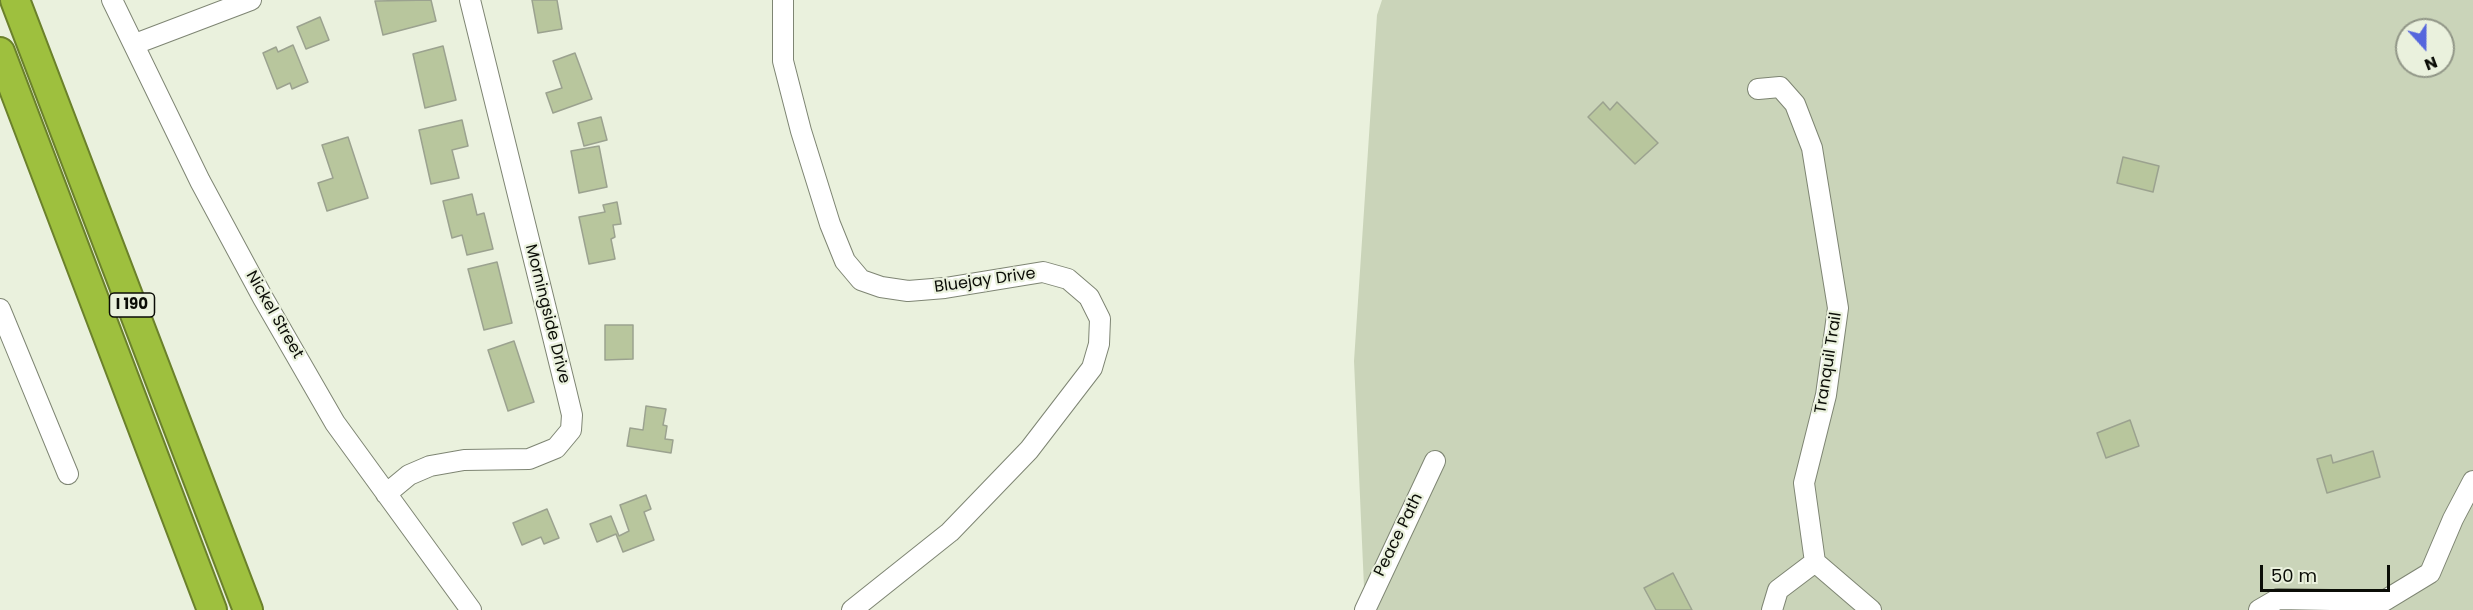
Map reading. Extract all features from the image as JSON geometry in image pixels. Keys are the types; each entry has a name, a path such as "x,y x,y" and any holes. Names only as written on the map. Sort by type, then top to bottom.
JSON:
{"highway":[{"name":"I 190","path":"15,0 248,610"},
{"name":"I 190","path":"0,52 210,610"}],"street":[{"name":"Nickel Street","path":"112,0 200,181 263,298 335,423 471,610"},
{"path":"135,44 251,0"},
{"name":"Morningside Drive","path":"386,494 409,475 430,466 464,460 529,459 556,448 571,430 572,415 470,0"},
{"name":"Bluejay Drive","path":"783,0 783,61 801,131 830,224 845,261 861,280 881,288 908,291 945,288 1043,272 1068,279 1089,297 1100,319 1099,344 1092,368 1029,450 950,532 852,610"},
{"name":"Tranquil Trail","path":"1758,89 1780,87 1795,105 1812,148 1838,308 1826,395 1804,483 1815,562"},
{"path":"0,309 68,474"},
{"name":"Peace Path","path":"1365,610 1435,461"},
{"path":"2259,610 2278,598 2384,601 2421,579 2430,573 2473,481"},
{"path":"1772,610 1778,590 1815,562 1871,610"}],"green space":[{"path":"1382,0 2473,0 2473,610 1365,610 1354,361 1377,15"}],"building":[{"path":"431,0 436,21 383,35 375,1"},
{"path":"532,0 557,0 562,29 538,33"},
{"path":"320,17 329,40 306,49 297,27"},
{"path":"293,45 308,82 292,89 290,83 277,89 263,53 276,47 278,52"},
{"path":"443,46 456,100 425,108 413,54"},
{"path":"575,53 592,99 553,113 546,93 562,88 553,61"},
{"path":"1603,102 1610,110 1617,102 1658,143 1635,164 1588,117"},
{"path":"601,117 607,140 584,146 578,123"},
{"path":"462,120 468,146 452,150 459,178 431,184 419,130"},
{"path":"348,137 368,198 327,211 318,183 333,178 322,145"},
{"path":"599,146 607,187 579,193 571,151"},
{"path":"2123,157 2159,166 2153,192 2117,183"},
{"path":"472,194 477,215 484,213 493,249 467,255 462,235 452,238 443,201"},
{"path":"617,202 621,224 613,225 615,237 611,239 615,259 589,264 579,217 605,212 603,205"},
{"path":"497,262 512,323 484,330 468,269"},
{"path":"605,325 633,325 633,359 605,360"},
{"path":"514,341 534,402 508,411 488,350"},
{"path":"646,406 666,409 663,425 667,426 665,439 673,440 671,453 627,446 630,428 643,430"},
{"path":"2130,420 2139,446 2106,458 2097,433"},
{"path":"2373,451 2380,477 2327,493 2317,459 2331,455 2333,463"},
{"path":"646,495 651,509 644,512 654,540 623,552 616,534 597,542 590,524 611,516 619,536 629,531 620,505"},
{"path":"547,509 559,538 544,544 541,537 522,545 513,523"},
{"path":"1673,573 1692,610 1656,610 1644,588"}]}
